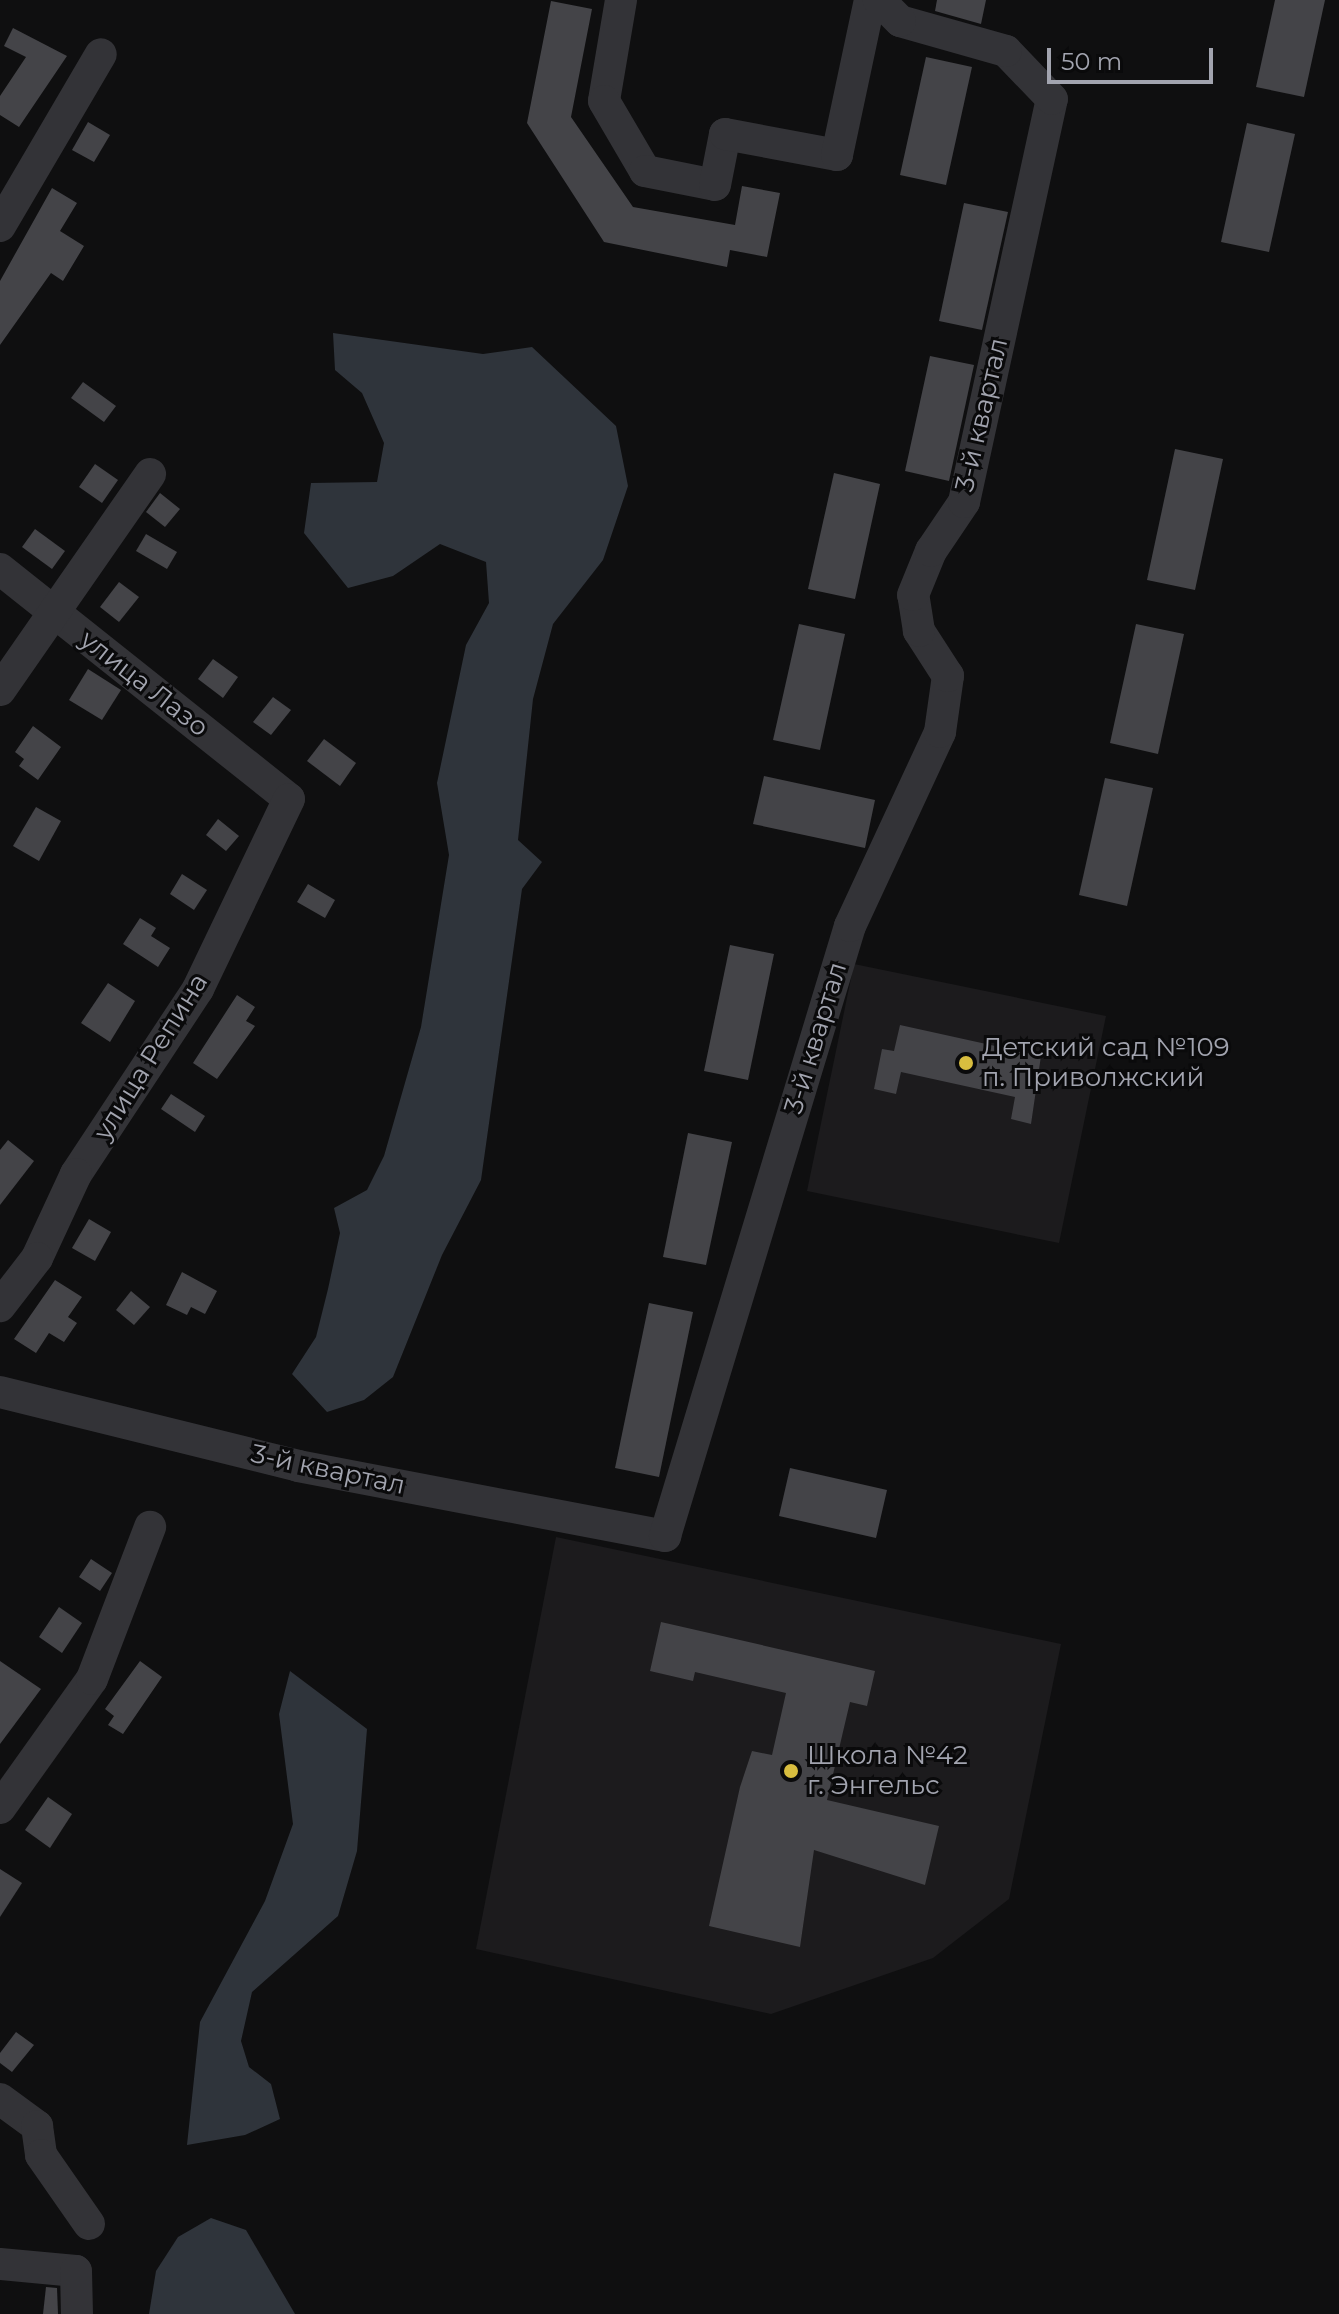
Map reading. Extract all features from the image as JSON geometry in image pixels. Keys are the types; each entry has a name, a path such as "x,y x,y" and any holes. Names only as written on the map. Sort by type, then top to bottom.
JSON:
{"street":[{"path":"621,0 604,101 645,171 715,185 725,134 837,155 870,0"},
{"name":"3-й квартал","path":"0,1392 298,1466 665,1536 850,926 940,732 948,676 919,631 913,595 931,551 964,502 1052,99 1006,51 900,21 879,0"},
{"path":"0,226 101,54"},
{"path":"0,690 51,611 150,474"},
{"name":"улица Лазо","path":"0,569 289,799"},
{"name":"улица Репина","path":"0,1306 37,1258 76,1174 198,989 289,799"},
{"path":"0,1808 92,1679 150,1527"},
{"path":"0,2099 37,2126 41,2155 89,2224"},
{"path":"0,2264 76,2271 77,2314"}],"shaded area":[{"path":"333,333 483,354 532,347 616,426 628,486 603,560 553,624 533,699 518,840 542,862 522,889 481,1180 442,1255 393,1377 364,1400 327,1412 292,1374 316,1337 340,1233 334,1208 367,1190 384,1156 421,1027 449,855 437,783 466,645 489,603 486,562 440,544 393,576 348,588 304,533 311,483 377,482 384,443 362,393 335,370"},
{"path":"854,964 1106,1016 1059,1243 807,1191"},
{"path":"556,1537 1061,1644 1009,1899 933,1958 771,2014 476,1949"},
{"path":"290,1671 367,1729 357,1851 338,1916 252,1992 241,2041 249,2067 271,2084 280,2119 245,2135 187,2145 200,2022 265,1901 293,1824 279,1714"},
{"path":"211,2218 246,2230 295,2314 149,2314 156,2271 178,2237"}],"building":[{"path":"937,0 986,0 981,24 935,11"},
{"path":"1275,0 1325,0 1304,97 1256,87"},
{"path":"551,1 592,9 571,117 633,207 735,225 742,186 780,193 767,257 730,250 727,267 604,242 527,123"},
{"path":"13,28 67,56 19,127 0,115 0,96 26,57 4,46"},
{"path":"926,57 972,67 946,185 900,175"},
{"path":"88,122 110,135 94,162 72,150"},
{"path":"1247,123 1295,134 1269,252 1221,242"},
{"path":"52,188 77,203 60,231 84,246 63,281 51,273 0,345 0,281"},
{"path":"964,203 1008,212 982,330 939,321"},
{"path":"930,356 974,365 949,481 905,471"},
{"path":"83,382 116,406 104,422 71,398"},
{"path":"1175,449 1223,459 1195,590 1147,580"},
{"path":"95,464 118,480 102,503 79,487"},
{"path":"834,473 880,484 855,599 808,589"},
{"path":"160,493 180,509 165,527 146,512"},
{"path":"35,529 65,551 52,569 22,547"},
{"path":"146,534 177,552 167,569 136,551"},
{"path":"119,582 139,597 119,622 100,607"},
{"path":"799,624 845,634 820,750 773,740"},
{"path":"1136,624 1184,634 1158,754 1110,743"},
{"path":"213,659 238,677 223,698 198,679"},
{"path":"88,669 121,690 102,720 69,700"},
{"path":"273,697 291,710 271,735 253,722"},
{"path":"33,726 61,747 38,780 19,766 24,759 15,752"},
{"path":"324,739 356,763 340,786 307,761"},
{"path":"764,776 875,800 865,848 753,824"},
{"path":"1105,778 1153,788 1127,906 1079,895"},
{"path":"36,807 61,821 39,861 13,846"},
{"path":"218,819 239,836 226,851 206,835"},
{"path":"182,874 207,890 194,910 170,894"},
{"path":"308,884 335,900 325,918 297,902"},
{"path":"140,918 156,928 151,936 170,948 158,967 123,944"},
{"path":"730,945 774,954 748,1080 704,1071"},
{"path":"108,983 135,1001 110,1042 81,1023"},
{"path":"237,995 255,1007 246,1021 255,1026 217,1079 193,1063"},
{"name":"Детский сад №109 п. Приволжский","path":"900,1025 1041,1056 1031,1124 1011,1119 1015,1097 901,1072 896,1094 874,1089 882,1049 894,1051"},
{"path":"171,1094 205,1116 195,1132 161,1109"},
{"path":"688,1133 732,1142 706,1265 663,1257"},
{"path":"8,1140 34,1161 0,1205 0,1150"},
{"path":"89,1219 111,1232 95,1261 72,1248"},
{"path":"182,1272 217,1291 205,1314 191,1307 187,1315 166,1305"},
{"path":"55,1280 82,1297 68,1317 77,1323 64,1342 49,1333 36,1353 14,1339"},
{"path":"131,1291 150,1307 134,1325 116,1310"},
{"path":"649,1303 693,1312 659,1477 615,1468"},
{"path":"790,1468 887,1490 876,1538 779,1516"},
{"path":"91,1559 112,1573 100,1591 79,1577"},
{"path":"59,1607 82,1623 62,1653 39,1637"},
{"name":"Школа №42 г. Энгельс","path":"661,1622 875,1671 867,1706 850,1702 827,1800 939,1826 925,1885 814,1850 800,1947 709,1926 740,1787 752,1751 772,1755 786,1693 695,1672 693,1681 650,1671"},
{"path":"0,1661 41,1689 0,1744"},
{"path":"140,1661 162,1677 123,1734 108,1725 114,1716 105,1709"},
{"path":"48,1797 72,1814 50,1848 25,1830"},
{"path":"0,1869 22,1883 0,1917"},
{"path":"16,2032 34,2045 12,2072 0,2063 0,2053"},
{"path":"46,2287 57,2288 58,2314 43,2314"}],"place":[{"name":"Детский сад №109 п. Приволжский","path":"966,1063"},
{"name":"Школа №42 г. Энгельс","path":"791,1771"}]}
